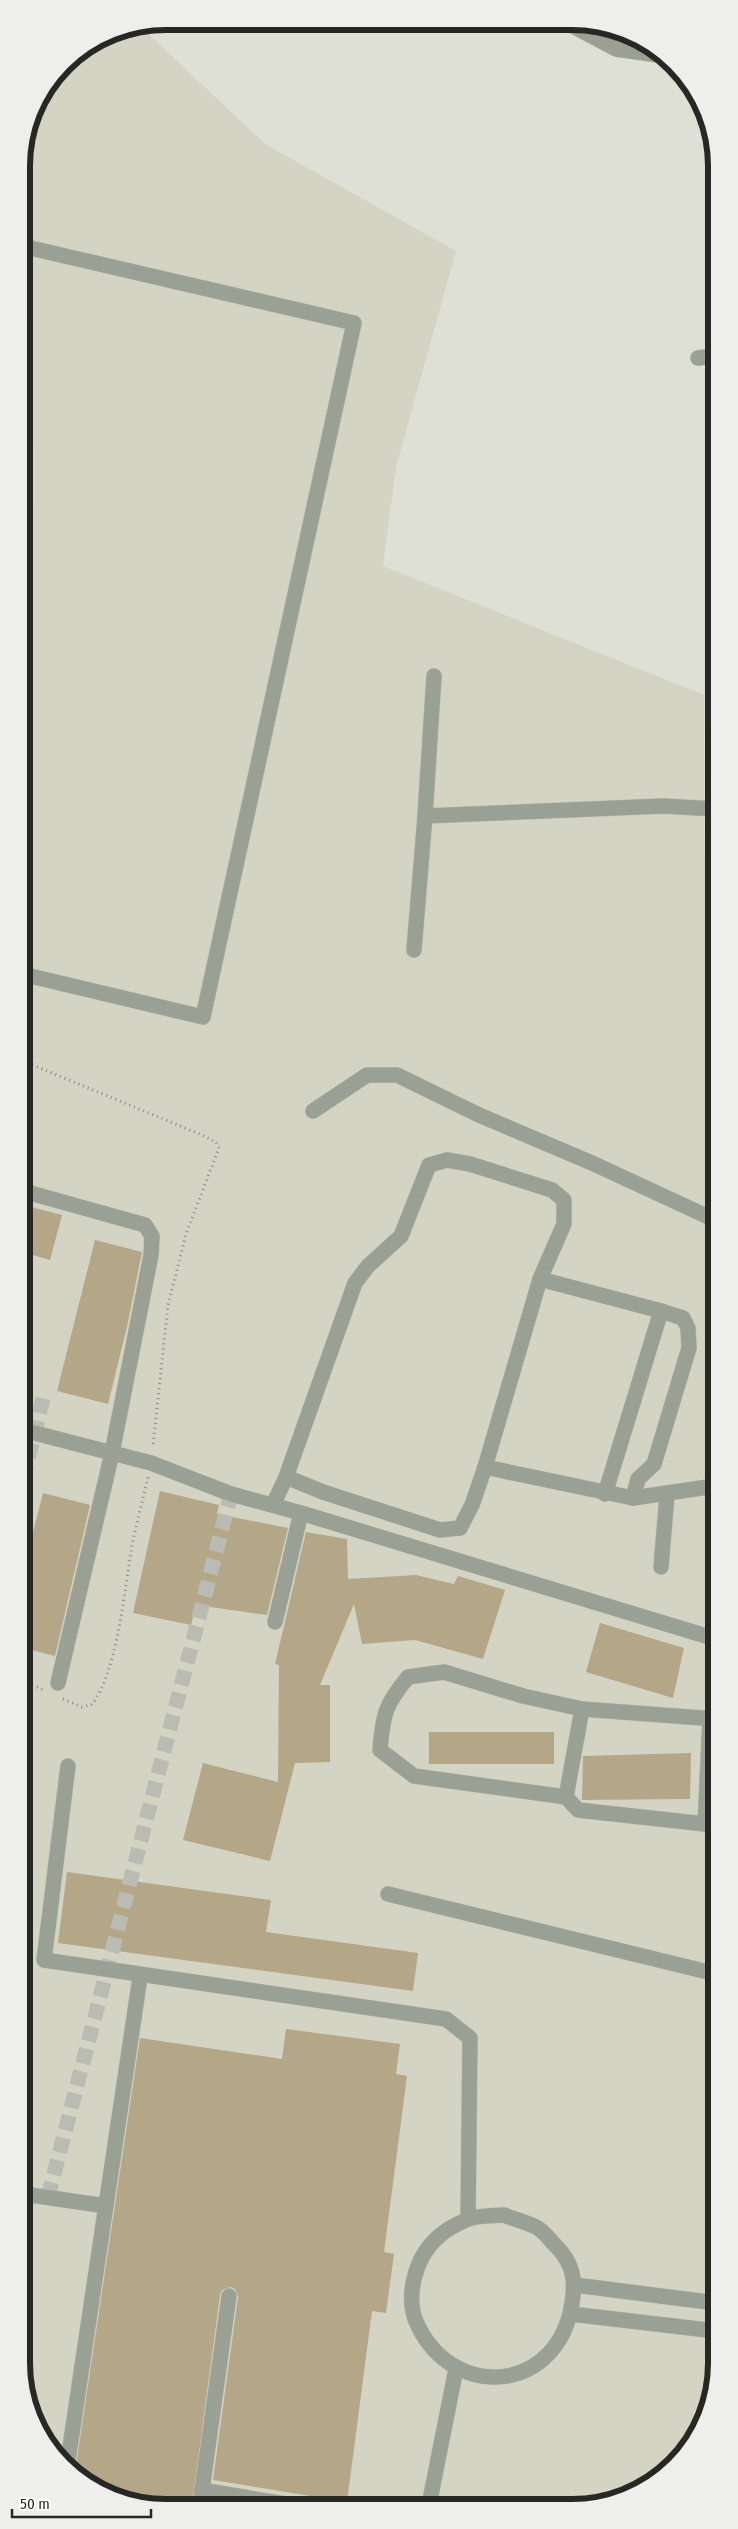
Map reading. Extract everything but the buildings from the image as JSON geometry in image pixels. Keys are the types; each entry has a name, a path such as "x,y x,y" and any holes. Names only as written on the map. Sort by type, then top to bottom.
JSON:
{"street":[{"path":"580,30 616,49 648,54"},
{"path":"30,248 354,323 203,1017 30,976"},
{"path":"698,358 708,357"},
{"path":"414,950 434,676"},
{"path":"425,816 663,806 708,809"},
{"path":"313,1111 366,1075 397,1075 479,1115 708,1217"},
{"path":"273,1506 286,1477 354,1283 368,1266 401,1236 429,1165 447,1160 470,1164 552,1190 564,1200 564,1224 540,1279 485,1467 472,1505 460,1528 440,1530 323,1492 286,1477"},
{"path":"30,1193 145,1225 152,1236 112,1453 58,1683"},
{"path":"540,1279 683,1318 688,1328 689,1348 654,1464 638,1479 633,1498"},
{"path":"605,1494 660,1311"},
{"path":"30,1432 180,1473 232,1494 301,1512 708,1637"},
{"path":"485,1467 605,1494 633,1498 667,1495 708,1487"},
{"path":"661,1567 667,1495"},
{"path":"275,1622 301,1512"},
{"path":"708,1719 582,1709 522,1696 444,1672 408,1677 390,1699 382,1723 380,1750 414,1776 566,1797 578,1810 708,1826"},
{"path":"566,1797 582,1709"},
{"path":"68,1766 44,1960 446,2019 470,2038 468,2219"},
{"path":"388,1894 708,1972"},
{"path":"68,2457 139,1984"},
{"path":"30,2195 106,2206"},
{"path":"504,2215 538,2228 563,2253 572,2268 575,2285 571,2314 562,2338 551,2354 521,2373 485,2378 456,2369 432,2350 417,2324 412,2301 414,2278 423,2256 437,2237 468,2219 504,2215"},
{"path":"575,2285 708,2302"},
{"path":"214,2499 201,2498 229,2296"},
{"path":"571,2314 708,2330"},
{"path":"430,2499 456,2369"}],"shaded area":[{"path":"146,32 265,144 456,251 396,467 383,566 704,695 708,1370 708,2372 698,2415 685,2439 674,2453 648,2476 624,2489 581,2499 157,2499 114,2489 83,2471 58,2446 48,2431 37,2407 31,2381 30,2363 30,157 40,114 53,90 64,76 76,64 98,48 122,37"}],"tunnel":[{"path":"30,1452 44,1395"},
{"path":"48,2197 231,1494"}]}
